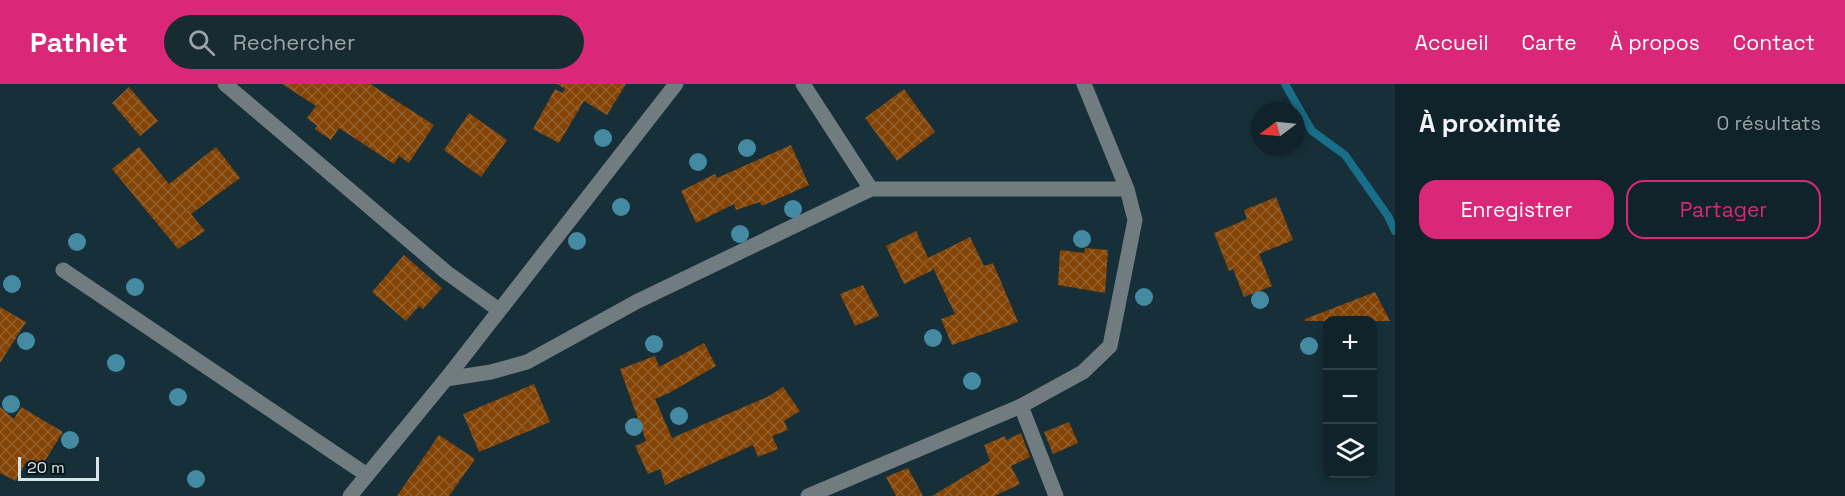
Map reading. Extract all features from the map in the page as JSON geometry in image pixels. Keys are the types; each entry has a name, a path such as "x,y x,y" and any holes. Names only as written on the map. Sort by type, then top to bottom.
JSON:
{"street":[{"path":"225,84 446,272 499,310"},
{"path":"350,496 446,379 676,84"},
{"path":"803,84 871,189"},
{"path":"808,496 1021,406 1083,372 1110,346 1135,220 1127,189 1084,84"},
{"path":"446,379 491,372 527,362 636,302 871,189 1127,189"},
{"path":"63,270 367,475"},
{"path":"1021,406 1056,496"}],"building":[{"path":"282,84 370,84 434,125 409,163 399,156 394,164 339,128 331,140 315,129 317,126 307,118 316,106"},
{"path":"557,84 626,84 607,115 584,101 559,143 533,129 555,89 562,93 565,89"},
{"path":"129,87 158,121 140,136 112,103"},
{"path":"904,89 935,132 897,161 865,118"},
{"path":"469,113 507,140 481,177 444,150"},
{"path":"791,145 809,185 762,206 760,202 736,210 734,204 696,223 681,191 715,174 717,178"},
{"path":"139,147 169,184 216,147 240,178 191,214 205,231 178,249 112,169"},
{"path":"1276,197 1293,240 1259,254 1272,286 1244,297 1233,269 1229,271 1214,233 1247,219 1244,210"},
{"path":"916,231 928,258 970,237 984,266 993,263 1018,322 952,345 941,319 955,314 932,266 933,270 904,284 886,246"},
{"path":"1085,248 1108,250 1105,293 1058,285 1060,250 1084,253"},
{"path":"404,255 442,288 423,309 419,306 406,321 372,292"},
{"path":"863,285 879,316 855,326 840,294"},
{"path":"1375,292 1390,321 1377,321 1377,316 1323,316 1323,321 1305,321 1305,319"},
{"path":"0,307 26,322 0,363"},
{"path":"704,343 716,366 655,399 672,438 767,397 783,387 800,411 784,421 788,430 772,436 778,449 758,457 753,445 665,485 660,469 648,474 635,446 646,441 620,369 655,356 659,367"},
{"path":"534,384 550,422 479,452 463,414"},
{"path":"0,407 14,419 21,407 63,432 39,470 26,462 16,481 0,473"},
{"path":"1069,422 1078,443 1053,454 1044,432"},
{"path":"1021,433 1030,457 1011,466 1020,484 994,496 932,496 990,461 984,445 1005,436 1006,440"},
{"path":"439,435 475,459 449,496 397,496"},
{"path":"908,468 923,496 896,496 886,477"}],"waterway":[{"path":"1285,84 1312,131 1345,155 1388,216 1395,231"}]}
